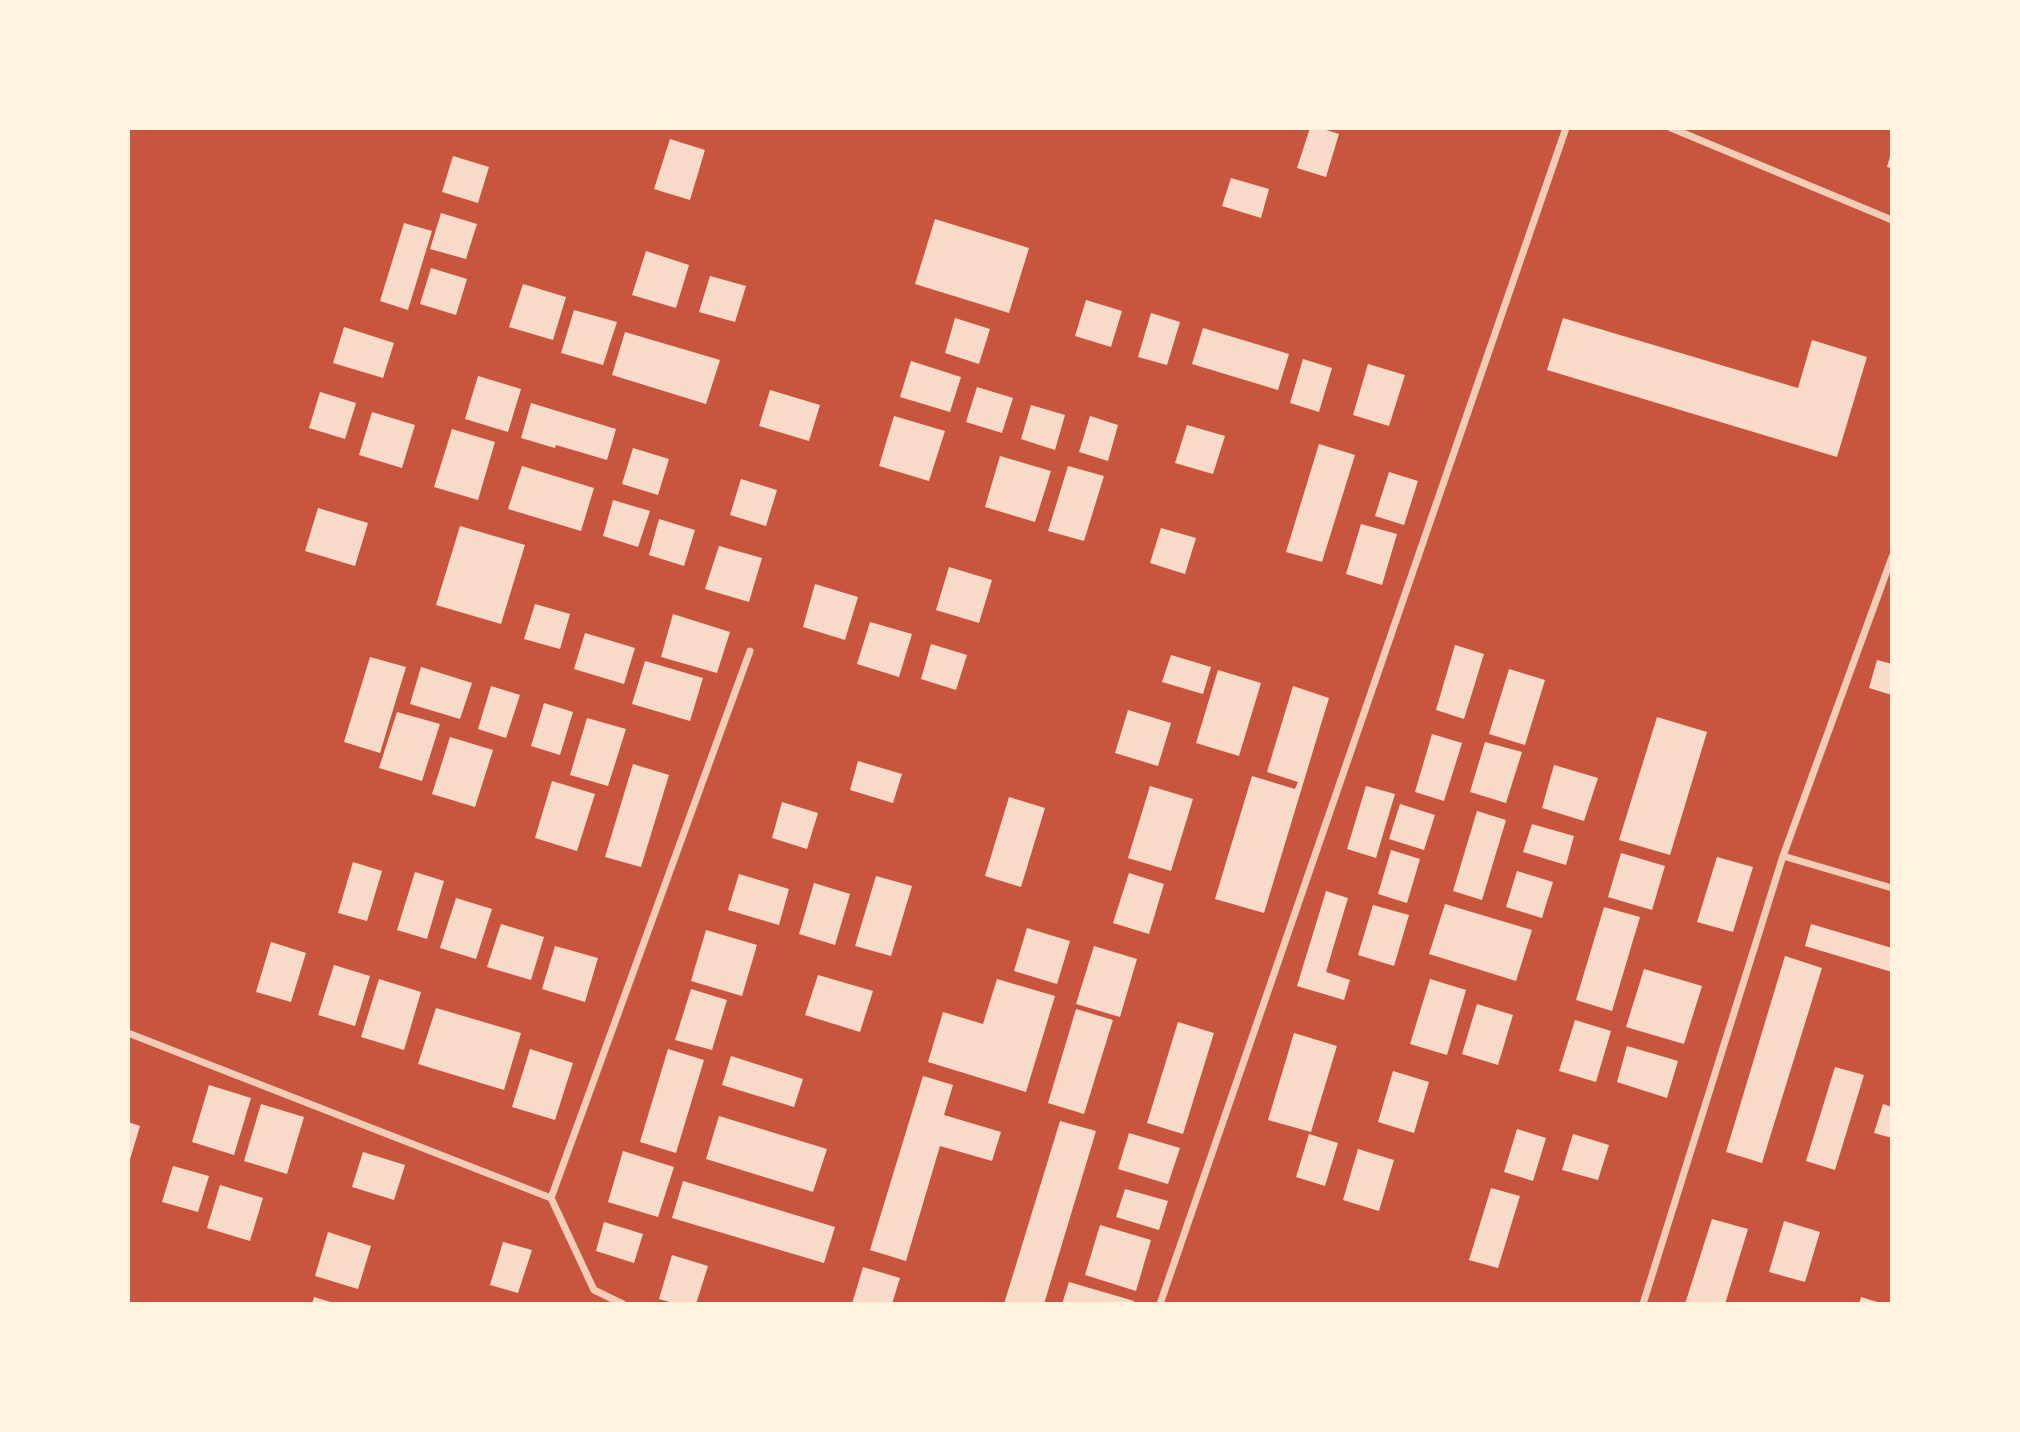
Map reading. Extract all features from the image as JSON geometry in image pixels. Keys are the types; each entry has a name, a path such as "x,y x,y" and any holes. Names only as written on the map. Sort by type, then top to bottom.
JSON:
{"street":[{"path":"1160,1304 1566,128"},
{"path":"1671,128 1892,220"},
{"path":"1643,1304 1783,856 1892,556"},
{"path":"551,1198 750,651"},
{"path":"1783,856 1892,888"},
{"path":"128,1033 551,1198 594,1290 623,1304"}],"building":[{"path":"1310,128 1339,134 1326,177 1297,168"},
{"path":"670,139 705,150 690,200 654,189"},
{"path":"1892,150 1892,168 1887,167"},
{"path":"453,156 489,167 478,203 442,192"},
{"path":"1231,178 1269,189 1261,218 1222,206"},
{"path":"441,213 477,224 466,259 430,249"},
{"path":"935,219 1029,248 1009,313 915,284"},
{"path":"404,223 432,231 408,310 380,301"},
{"path":"646,251 689,265 676,308 632,295"},
{"path":"431,268 467,279 456,315 420,304"},
{"path":"710,276 746,286 735,322 699,312"},
{"path":"523,284 566,297 553,340 509,327"},
{"path":"1086,300 1122,311 1111,347 1075,336"},
{"path":"574,310 617,322 603,365 561,353"},
{"path":"1151,313 1180,322 1167,365 1138,357"},
{"path":"955,318 990,329 979,364 945,353"},
{"path":"1563,318 1798,388 1812,340 1867,357 1837,457 1547,370"},
{"path":"344,327 394,343 383,378 333,363"},
{"path":"1203,328 1289,354 1278,390 1192,364"},
{"path":"625,332 720,360 706,404 612,375"},
{"path":"1303,359 1332,368 1319,412 1290,403"},
{"path":"911,361 961,377 950,412 900,397"},
{"path":"1368,364 1405,375 1389,426 1353,415"},
{"path":"478,376 521,389 508,432 465,419"},
{"path":"977,387 1013,398 1002,433 966,422"},
{"path":"770,390 820,405 809,441 759,426"},
{"path":"320,392 356,403 345,439 309,428"},
{"path":"531,403 616,429 607,460 521,438"},
{"path":"1031,405 1065,415 1055,450 1021,439"},
{"path":"372,412 415,425 402,468 359,455"},
{"path":"894,416 945,431 929,481 879,466"},
{"path":"1090,416 1118,425 1108,461 1079,452"},
{"path":"1187,425 1225,436 1213,474 1175,463"},
{"path":"452,429 495,442 478,500 434,487"},
{"path":"1319,444 1355,455 1322,562 1286,552"},
{"path":"633,448 669,459 658,495 622,484"},
{"path":"1000,456 1051,471 1035,522 985,507"},
{"path":"522,466 594,488 581,531 508,509"},
{"path":"1068,466 1104,476 1084,541 1048,531"},
{"path":"1389,472 1418,481 1404,525 1375,516"},
{"path":"741,479 777,490 766,526 730,515"},
{"path":"613,500 650,511 638,547 603,536"},
{"path":"318,508 368,523 355,566 305,551"},
{"path":"659,519 695,530 684,566 649,555"},
{"path":"1361,524 1397,534 1382,585 1346,574"},
{"path":"460,526 525,545 501,624 436,605"},
{"path":"1161,528 1196,538 1185,574 1150,563"},
{"path":"719,546 762,558 749,602 705,589"},
{"path":"949,567 992,580 979,623 936,610"},
{"path":"815,584 858,597 845,640 803,627"},
{"path":"535,604 570,614 560,649 524,639"},
{"path":"673,614 730,632 717,673 661,657"},
{"path":"870,622 912,634 899,677 857,664"},
{"path":"585,633 635,648 624,684 574,669"},
{"path":"931,644 967,655 956,690 921,679"},
{"path":"1455,645 1484,654 1464,719 1436,710"},
{"path":"1171,655 1211,667 1203,694 1162,682"},
{"path":"370,657 406,667 380,753 344,742"},
{"path":"1877,660 1892,664 1892,695 1869,688"},
{"path":"645,661 703,678 690,721 632,704"},
{"path":"421,667 472,683 460,719 410,704"},
{"path":"1509,669 1545,680 1525,745 1489,734"},
{"path":"1218,670 1261,683 1239,756 1196,743"},
{"path":"491,686 520,695 506,738 478,729"},
{"path":"1293,686 1329,698 1264,913 1215,899 1252,776 1295,789 1298,782 1267,772"},
{"path":"544,703 573,712 560,755 531,746"},
{"path":"1128,710 1171,723 1158,766 1115,753"},
{"path":"397,712 440,724 422,781 379,768"},
{"path":"1657,717 1707,732 1670,855 1619,840"},
{"path":"587,718 626,729 608,786 570,775"},
{"path":"1432,734 1462,743 1444,801 1415,792"},
{"path":"450,737 493,750 475,807 432,794"},
{"path":"1485,742 1522,752 1506,803 1470,792"},
{"path":"858,761 902,774 893,803 850,790"},
{"path":"633,764 669,775 641,867 605,857"},
{"path":"1554,765 1598,778 1584,821 1542,808"},
{"path":"552,781 595,794 577,851 535,838"},
{"path":"1150,786 1193,799 1171,871 1128,858"},
{"path":"1366,786 1395,794 1376,858 1347,849"},
{"path":"1009,797 1045,808 1021,887 985,876"},
{"path":"782,802 818,813 807,849 772,838"},
{"path":"1400,804 1435,815 1424,850 1389,839"},
{"path":"1477,811 1506,820 1482,900 1453,891"},
{"path":"1532,824 1574,836 1566,865 1523,852"},
{"path":"1391,850 1420,859 1407,903 1378,894"},
{"path":"1621,853 1665,866 1652,910 1608,897"},
{"path":"1717,857 1753,867 1733,932 1697,922"},
{"path":"353,862 382,871 367,921 338,913"},
{"path":"1517,871 1553,882 1542,918 1506,907"},
{"path":"415,872 444,881 427,939 397,930"},
{"path":"1129,873 1164,884 1149,934 1113,923"},
{"path":"739,874 789,889 779,925 728,910"},
{"path":"876,876 912,886 891,956 855,946"},
{"path":"814,883 850,894 835,945 799,934"},
{"path":"1326,891 1348,898 1326,972 1350,980 1344,1000 1297,986"},
{"path":"456,898 492,909 476,959 440,948"},
{"path":"1445,904 1532,930 1516,981 1429,954"},
{"path":"1373,905 1409,915 1394,966 1358,955"},
{"path":"1604,907 1640,917 1612,1011 1576,1000"},
{"path":"501,924 544,937 531,980 487,967"},
{"path":"1811,924 1892,948 1892,972 1805,946"},
{"path":"1027,928 1070,941 1057,984 1014,971"},
{"path":"706,930 757,945 742,996 691,981"},
{"path":"271,942 306,953 291,1002 256,992"},
{"path":"555,946 598,958 585,1002 542,989"},
{"path":"1094,946 1137,959 1120,1017 1076,1004"},
{"path":"1785,956 1822,968 1762,1163 1726,1152"},
{"path":"334,965 370,976 355,1026 318,1015"},
{"path":"1644,969 1702,986 1684,1044 1626,1027"},
{"path":"818,975 873,991 860,1032 805,1015"},
{"path":"379,979 421,992 404,1050 361,1037"},
{"path":"997,979 1055,996 1026,1092 928,1062 943,1012 983,1024"},
{"path":"1430,979 1466,990 1447,1055 1410,1044"},
{"path":"691,989 727,1000 712,1050 675,1040"},
{"path":"1477,1004 1513,1015 1498,1065 1462,1054"},
{"path":"436,1008 521,1033 504,1090 418,1064"},
{"path":"1076,1009 1113,1020 1084,1114 1048,1103"},
{"path":"1575,1020 1611,1031 1596,1082 1559,1071"},
{"path":"1178,1022 1214,1033 1183,1134 1147,1123"},
{"path":"1294,1033 1337,1046 1311,1132 1268,1120"},
{"path":"1627,1046 1678,1061 1667,1098 1617,1082"},
{"path":"530,1049 573,1063 555,1120 512,1107"},
{"path":"668,1049 704,1060 676,1153 640,1142"},
{"path":"731,1056 803,1079 794,1107 722,1085"},
{"path":"1835,1067 1864,1075 1835,1170 1806,1161"},
{"path":"1393,1071 1429,1082 1414,1133 1378,1122"},
{"path":"923,1076 953,1085 944,1115 1001,1132 992,1161 940,1146 906,1261 870,1250"},
{"path":"209,1085 251,1098 234,1155 192,1142"},
{"path":"261,1104 304,1117 287,1174 244,1161"},
{"path":"1883,1104 1892,1107 1892,1138 1874,1133"},
{"path":"719,1116 827,1149 813,1192 706,1159"},
{"path":"1060,1121 1096,1131 1044,1304 1004,1304"},
{"path":"128,1122 140,1126 128,1166"},
{"path":"1517,1129 1546,1138 1533,1181 1504,1172"},
{"path":"1129,1133 1180,1148 1168,1184 1118,1169"},
{"path":"1309,1134 1338,1143 1325,1186 1296,1177"},
{"path":"1573,1134 1609,1145 1598,1180 1562,1170"},
{"path":"1358,1149 1394,1160 1379,1211 1343,1200"},
{"path":"623,1151 674,1167 658,1217 608,1202"},
{"path":"363,1152 405,1165 394,1200 352,1187"},
{"path":"173,1166 209,1176 198,1212 162,1202"},
{"path":"683,1181 835,1227 824,1263 672,1218"},
{"path":"220,1185 263,1198 250,1241 207,1228"},
{"path":"1491,1188 1520,1196 1498,1268 1469,1260"},
{"path":"1125,1189 1168,1201 1159,1230 1116,1217"},
{"path":"1712,1219 1748,1229 1725,1304 1685,1304"},
{"path":"1784,1221 1820,1232 1805,1282 1769,1272"},
{"path":"604,1222 643,1234 634,1263 596,1251"},
{"path":"1100,1225 1151,1240 1136,1291 1085,1275"},
{"path":"328,1232 371,1246 358,1289 315,1276"},
{"path":"503,1242 532,1250 518,1293 490,1285"},
{"path":"672,1255 708,1266 696,1304 677,1304 659,1299"},
{"path":"863,1267 900,1278 892,1304 852,1304"},
{"path":"1069,1282 1134,1301 1133,1304 1062,1304"},
{"path":"314,1297 337,1304 312,1304"},
{"path":"1861,1297 1884,1304 1859,1304"}]}
